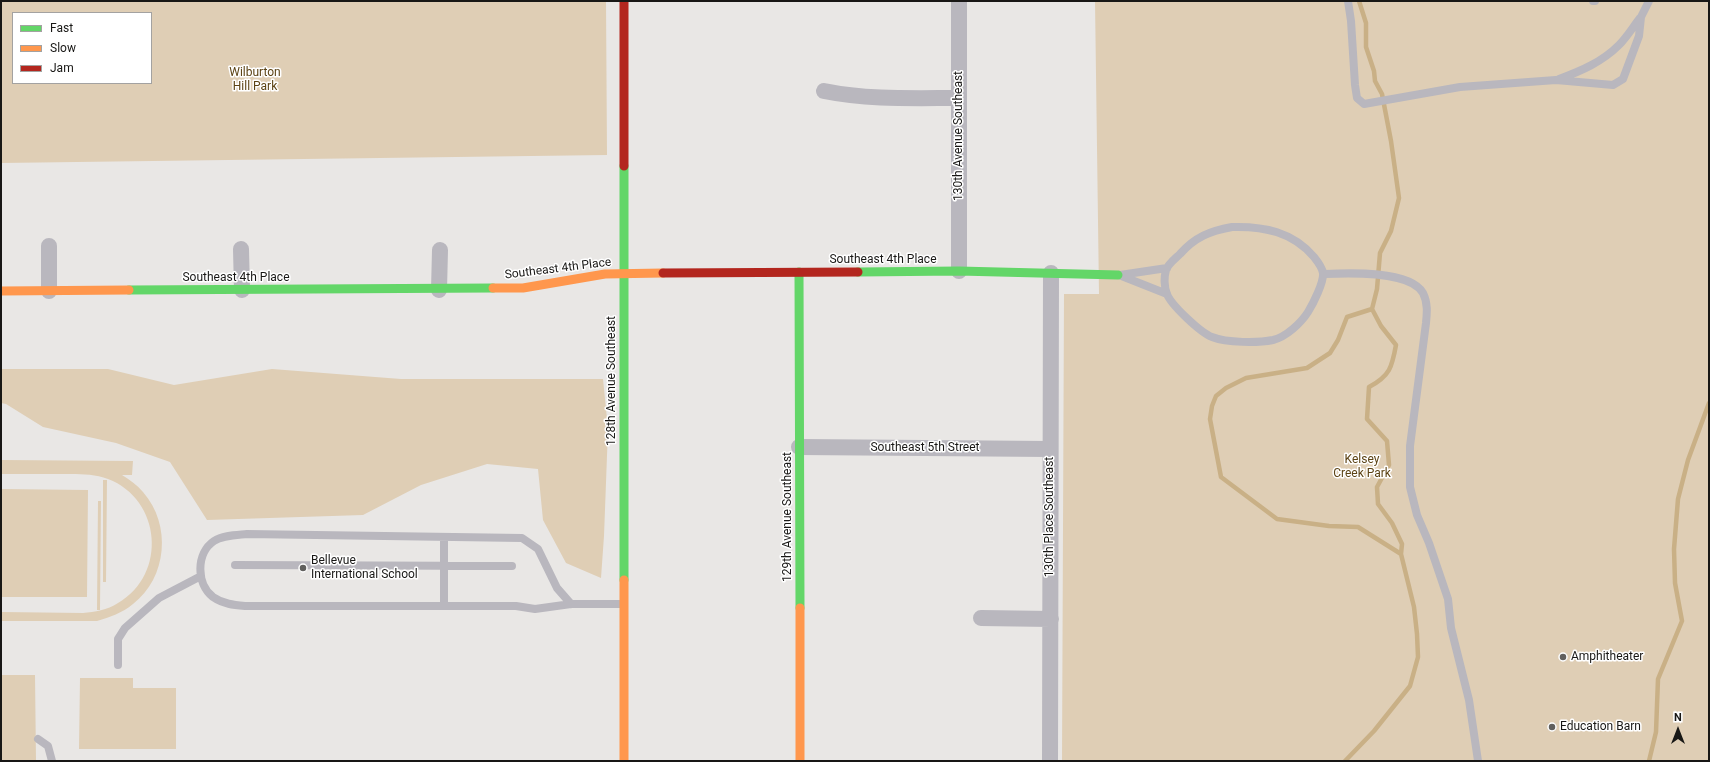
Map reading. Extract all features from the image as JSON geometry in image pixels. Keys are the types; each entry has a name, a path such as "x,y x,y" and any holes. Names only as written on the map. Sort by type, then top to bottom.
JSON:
{"street":[{"name":"128th Avenue Southeast","path":"624,1 624,761"},
{"name":"130th Avenue Southeast","path":"959,1 959,271"},
{"path":"824,91 850,97 959,98"},
{"path":"49,246 49,291"},
{"path":"242,249 242,290"},
{"path":"440,250 440,290"},
{"name":"Southeast 4th Place","path":"1,291 440,290 523,288 605,274 959,271 1118,275"},
{"name":"129th Avenue Southeast","path":"799,272 800,761"},
{"name":"130th Place Southeast","path":"1050,761 1051,274"},
{"name":"Southeast 5th Street","path":"800,448 1050,449"},
{"path":"981,618 1051,619"}],"lane":[{"path":"1348,1 1358,98 1364,104 1460,87 1556,80 1613,85 1623,80 1639,36 1641,17"},
{"path":"1556,80 1587,68 1602,59 1619,45 1641,17 1649,1"},
{"path":"1118,275 1167,294 1193,324 1213,338 1243,341 1273,340 1286,333 1306,316 1316,296 1324,274 1317,260 1297,241 1280,232 1244,227 1217,230 1201,235 1188,244 1166,268 1165,285 1167,294"},
{"path":"1118,275 1166,268"},
{"path":"1324,274 1370,274 1395,277 1414,284 1422,291 1427,307 1410,446 1410,487 1417,515 1429,543 1448,599 1451,628 1469,700 1478,761"},
{"path":"571,604 557,588 538,549 522,538 247,534 228,536 214,541 205,551 201,563 201,576 204,587 213,597 226,604 245,606 516,606 536,609 571,604 624,604"},
{"path":"444,537 444,606"},
{"path":"235,565 512,566"},
{"path":"118,665 118,639 125,628 159,598 201,576"},
{"path":"38,739 48,746 52,761"}],"green space":[{"name":"Wilburton Hill Park","path":"1,1 606,1 607,155 1,163"},
{"name":"Kelsey Creek Park","path":"1095,1 1709,1 1709,761 1062,761 1064,294 1099,294"},
{"path":"1,369 108,369 174,385 272,369 401,379 603,379 608,429 601,578 566,563 543,520 538,469 487,464 421,485 363,515 207,520 170,462 116,443 43,427 6,404 1,403"},
{"path":"1,460 133,461 132,475 122,475 141,489 152,505 162,535 162,551 159,566 153,580 144,593 133,604 125,610 97,621 1,621 1,612 83,613 101,610 118,603 134,590 145,574 151,556 152,538 148,519 139,503 126,489 108,479 84,474 1,474"},
{"path":"103,480 107,480 106,582 103,582"},
{"path":"1,489 88,490 87,597 1,597"},
{"path":"98,501 101,501 100,610 97,610"},
{"path":"1,675 35,675 36,761 1,761"},
{"path":"80,678 133,678 133,688 176,688 176,749 79,749"}],"waterway":[{"path":"1345,761 1374,731 1410,686 1418,657 1414,607 1401,554 1402,544 1392,523 1378,504 1377,487 1389,465 1387,441 1367,419 1369,387 1386,375 1391,365 1396,345 1381,326 1372,309 1377,289 1380,253 1391,231 1399,198 1391,141 1382,94 1375,81 1374,71 1366,47 1366,23 1359,1"},
{"path":"1372,309 1347,317 1338,340 1330,353 1307,368 1246,378 1226,388 1216,396 1212,406 1210,419 1221,477 1277,519 1329,526 1358,527 1401,554"},
{"path":"1649,761 1656,732 1658,679 1682,621 1675,583 1674,549 1678,499 1688,460 1709,403"}],"traffic: fast":[{"path":"624,166 624,580"},
{"path":"858,272 959,271 1118,275"},
{"path":"799,272 800,608"},
{"path":"129,290 493,288"}],"traffic: slow":[{"path":"493,288 523,288 605,274 663,273"},
{"path":"1,291 129,290"},
{"path":"624,580 624,761"},
{"path":"800,608 800,761"}],"traffic: jam":[{"path":"624,1 624,166"},
{"path":"663,273 858,272"}],"place":[{"name":"Bellevue International School","path":"303,568"},
{"name":"Amphitheater","path":"1563,657"},
{"name":"Education Barn","path":"1552,727"}]}
